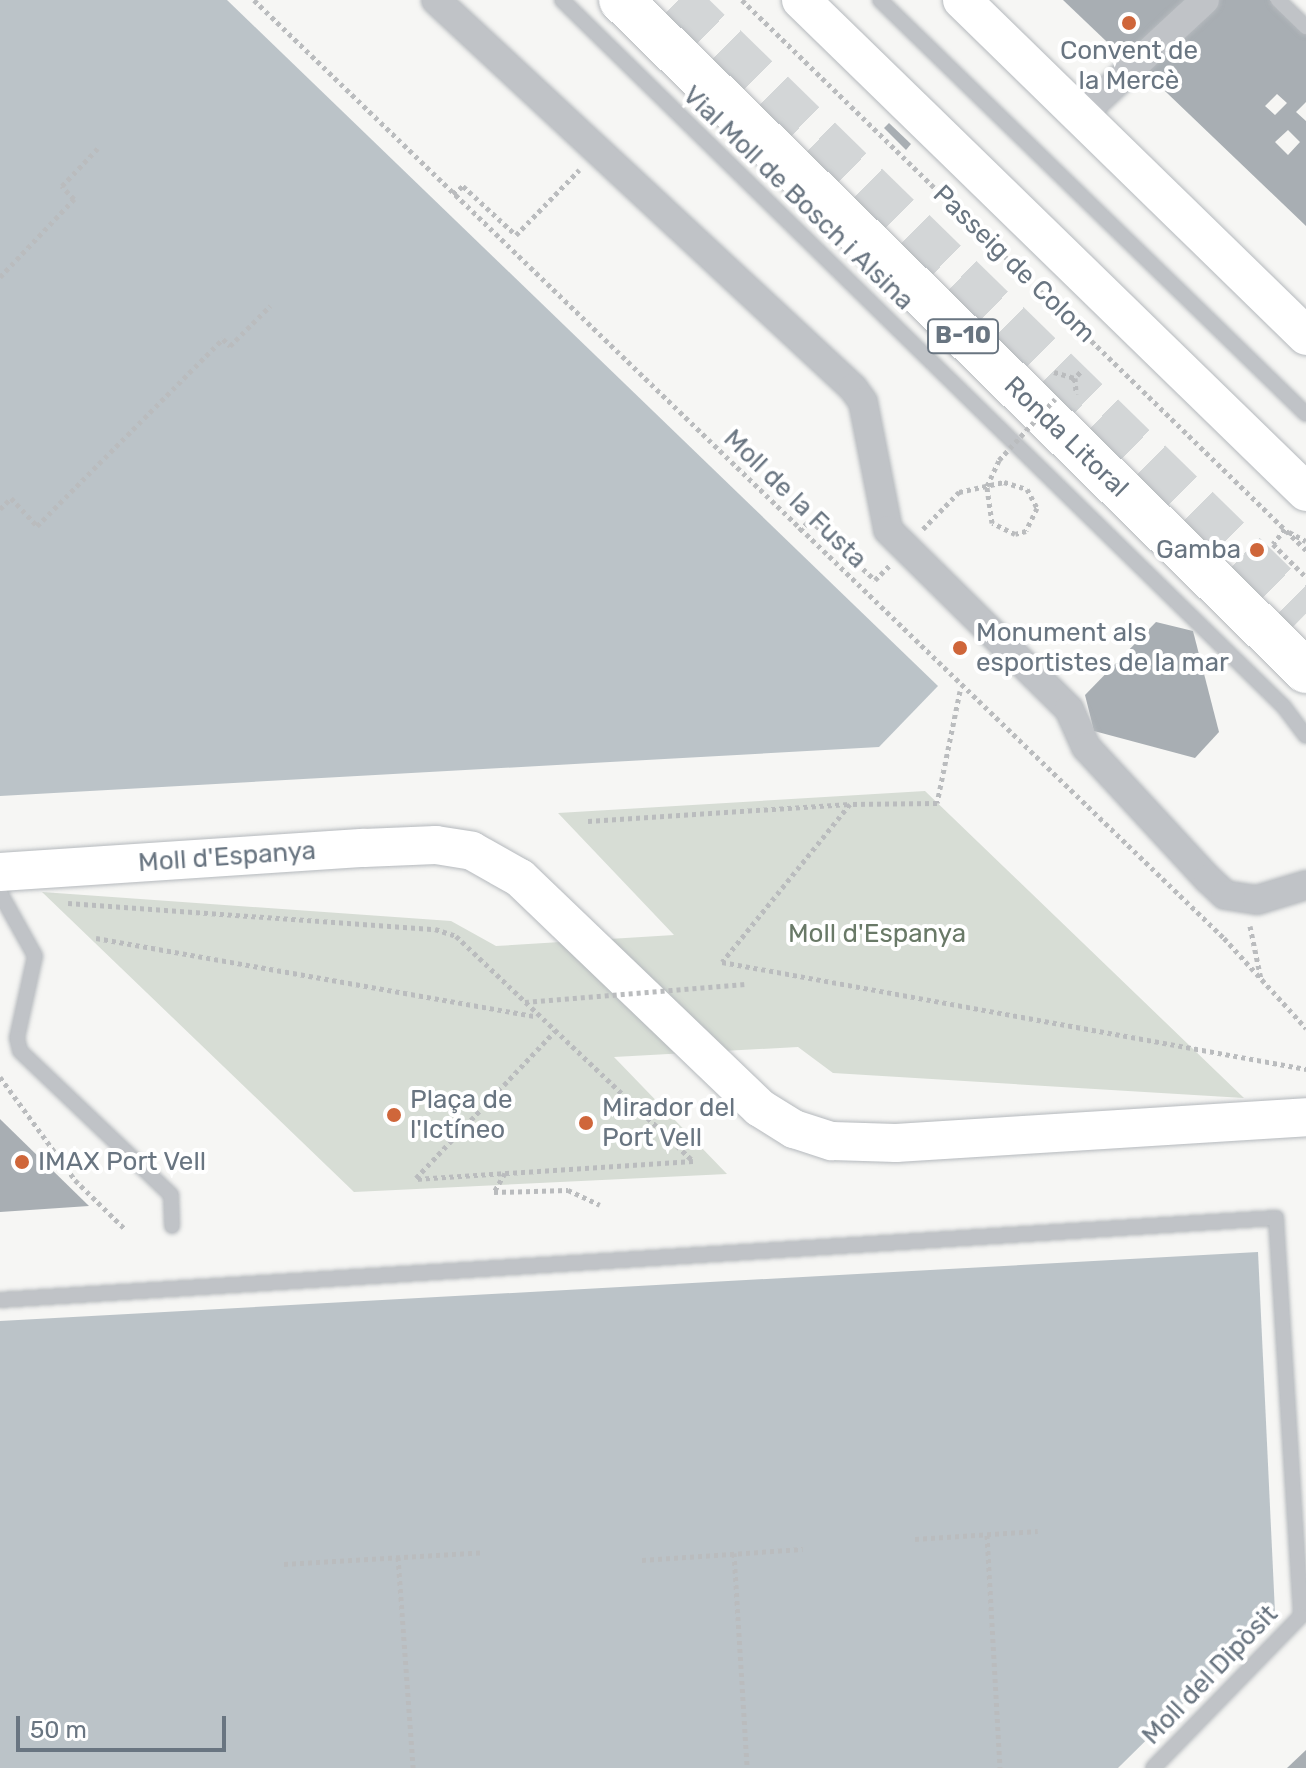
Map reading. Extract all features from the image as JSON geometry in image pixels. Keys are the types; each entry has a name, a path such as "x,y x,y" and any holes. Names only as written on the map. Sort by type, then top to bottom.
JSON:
{"highway":[{"name":"Ronda Litoral","path":"621,0 1306,671"}],"street":[{"path":"436,0 853,388 863,402 888,530 1069,709 1086,747 1208,879 1225,895 1244,898 1306,885"},
{"name":"Passeig de Colom","path":"801,0 1306,492"},
{"path":"1092,105 1205,0"},
{"path":"977,5 1304,332"},
{"name":"Moll d'Espanya","path":"0,872 376,847 472,851 520,878 760,1108 794,1129 832,1141 896,1143 1306,1117"}],"lane":[{"name":"Vial Moll de Bosch i Alsina","path":"562,0 1284,707 1306,736"},
{"path":"880,0 1306,414"},
{"path":"1278,0 1306,27"},
{"path":"0,893 35,956 17,1038 20,1051 171,1195 172,1226"},
{"name":"Moll del Dipòsit","path":"0,1300 1276,1218 1301,1616 1153,1768"}],"path":[{"name":"Moll de la Fusta","path":"254,0 1306,1028"},
{"name":"Passeig de Colom","path":"742,0 1306,550"},
{"path":"0,277 74,199 62,186 98,148"},
{"path":"453,194 463,186 516,235 599,150"},
{"path":"0,509 11,498 37,526 223,339 230,346 270,306"},
{"path":"1064,389 1083,369"},
{"path":"974,485 1004,482 1027,489 1037,508 1026,531 1015,534 992,523 987,486 999,460 1055,399"},
{"path":"799,531 810,520 875,580 881,574"},
{"path":"1285,529 1273,544 1306,577"},
{"name":"Passeig de Colom","path":"1285,529 1306,541"},
{"path":"588,821 850,804 937,803 961,690"},
{"path":"850,804 722,962 1306,1069"},
{"path":"1244,898 1262,982"},
{"name":"Moll d'Espanya","path":"61,902 435,929 456,936 693,1161 416,1179 555,1031"},
{"path":"96,938 539,1017"},
{"path":"525,1002 745,984"},
{"path":"0,1077 75,1180 125,1229"},
{"path":"505,1173 494,1192 568,1190 600,1205"},
{"path":"915,1539 1038,1531"},
{"path":"987,1535 1000,1768"},
{"path":"642,1560 803,1549"},
{"path":"284,1564 484,1552"},
{"path":"734,1553 747,1768"},
{"path":"398,1557 413,1768"}],"green space":[{"name":"Moll d'Espanya","path":"925,791 1244,1098 833,1073 798,1047 614,1057 727,1174 354,1192 42,892 451,921 496,946 674,935 558,813"}],"shaded area":[{"path":"0,0 227,0 938,686 879,747 0,796"},
{"path":"1258,1252 1275,1613 1118,1768 0,1768 0,1321"}],"building":[{"name":"Convent de la Mercè","path":"1063,0 1194,0 1128,62"},
{"path":"1217,0 1270,0 1306,34 1306,102 1296,112 1306,121 1306,226 1143,70","holes":["1277,94 1287,103 1275,115 1265,106","1288,130 1300,142 1288,155 1275,142"]},
{"path":"889,123 911,144 906,150 884,128"},
{"path":"1156,622 1193,631 1219,732 1195,758 1094,731 1085,695"},
{"name":"IMAX Port Vell","path":"0,1119 89,1206 0,1212"},
{"path":"1306,1750 1306,1768 1287,1768"}],"tunnel":[{"path":"678,0 1306,614"}],"place":[{"name":"Convent de la Mercè","path":"1129,23"},
{"name":"Gamba","path":"1257,550"},
{"name":"Monument als esportistes de la mar","path":"960,648"},
{"name":"Plaça de l'Ictíneo","path":"394,1115"},
{"name":"Mirador del Port Vell","path":"586,1123"},
{"name":"IMAX Port Vell","path":"22,1162"}]}
